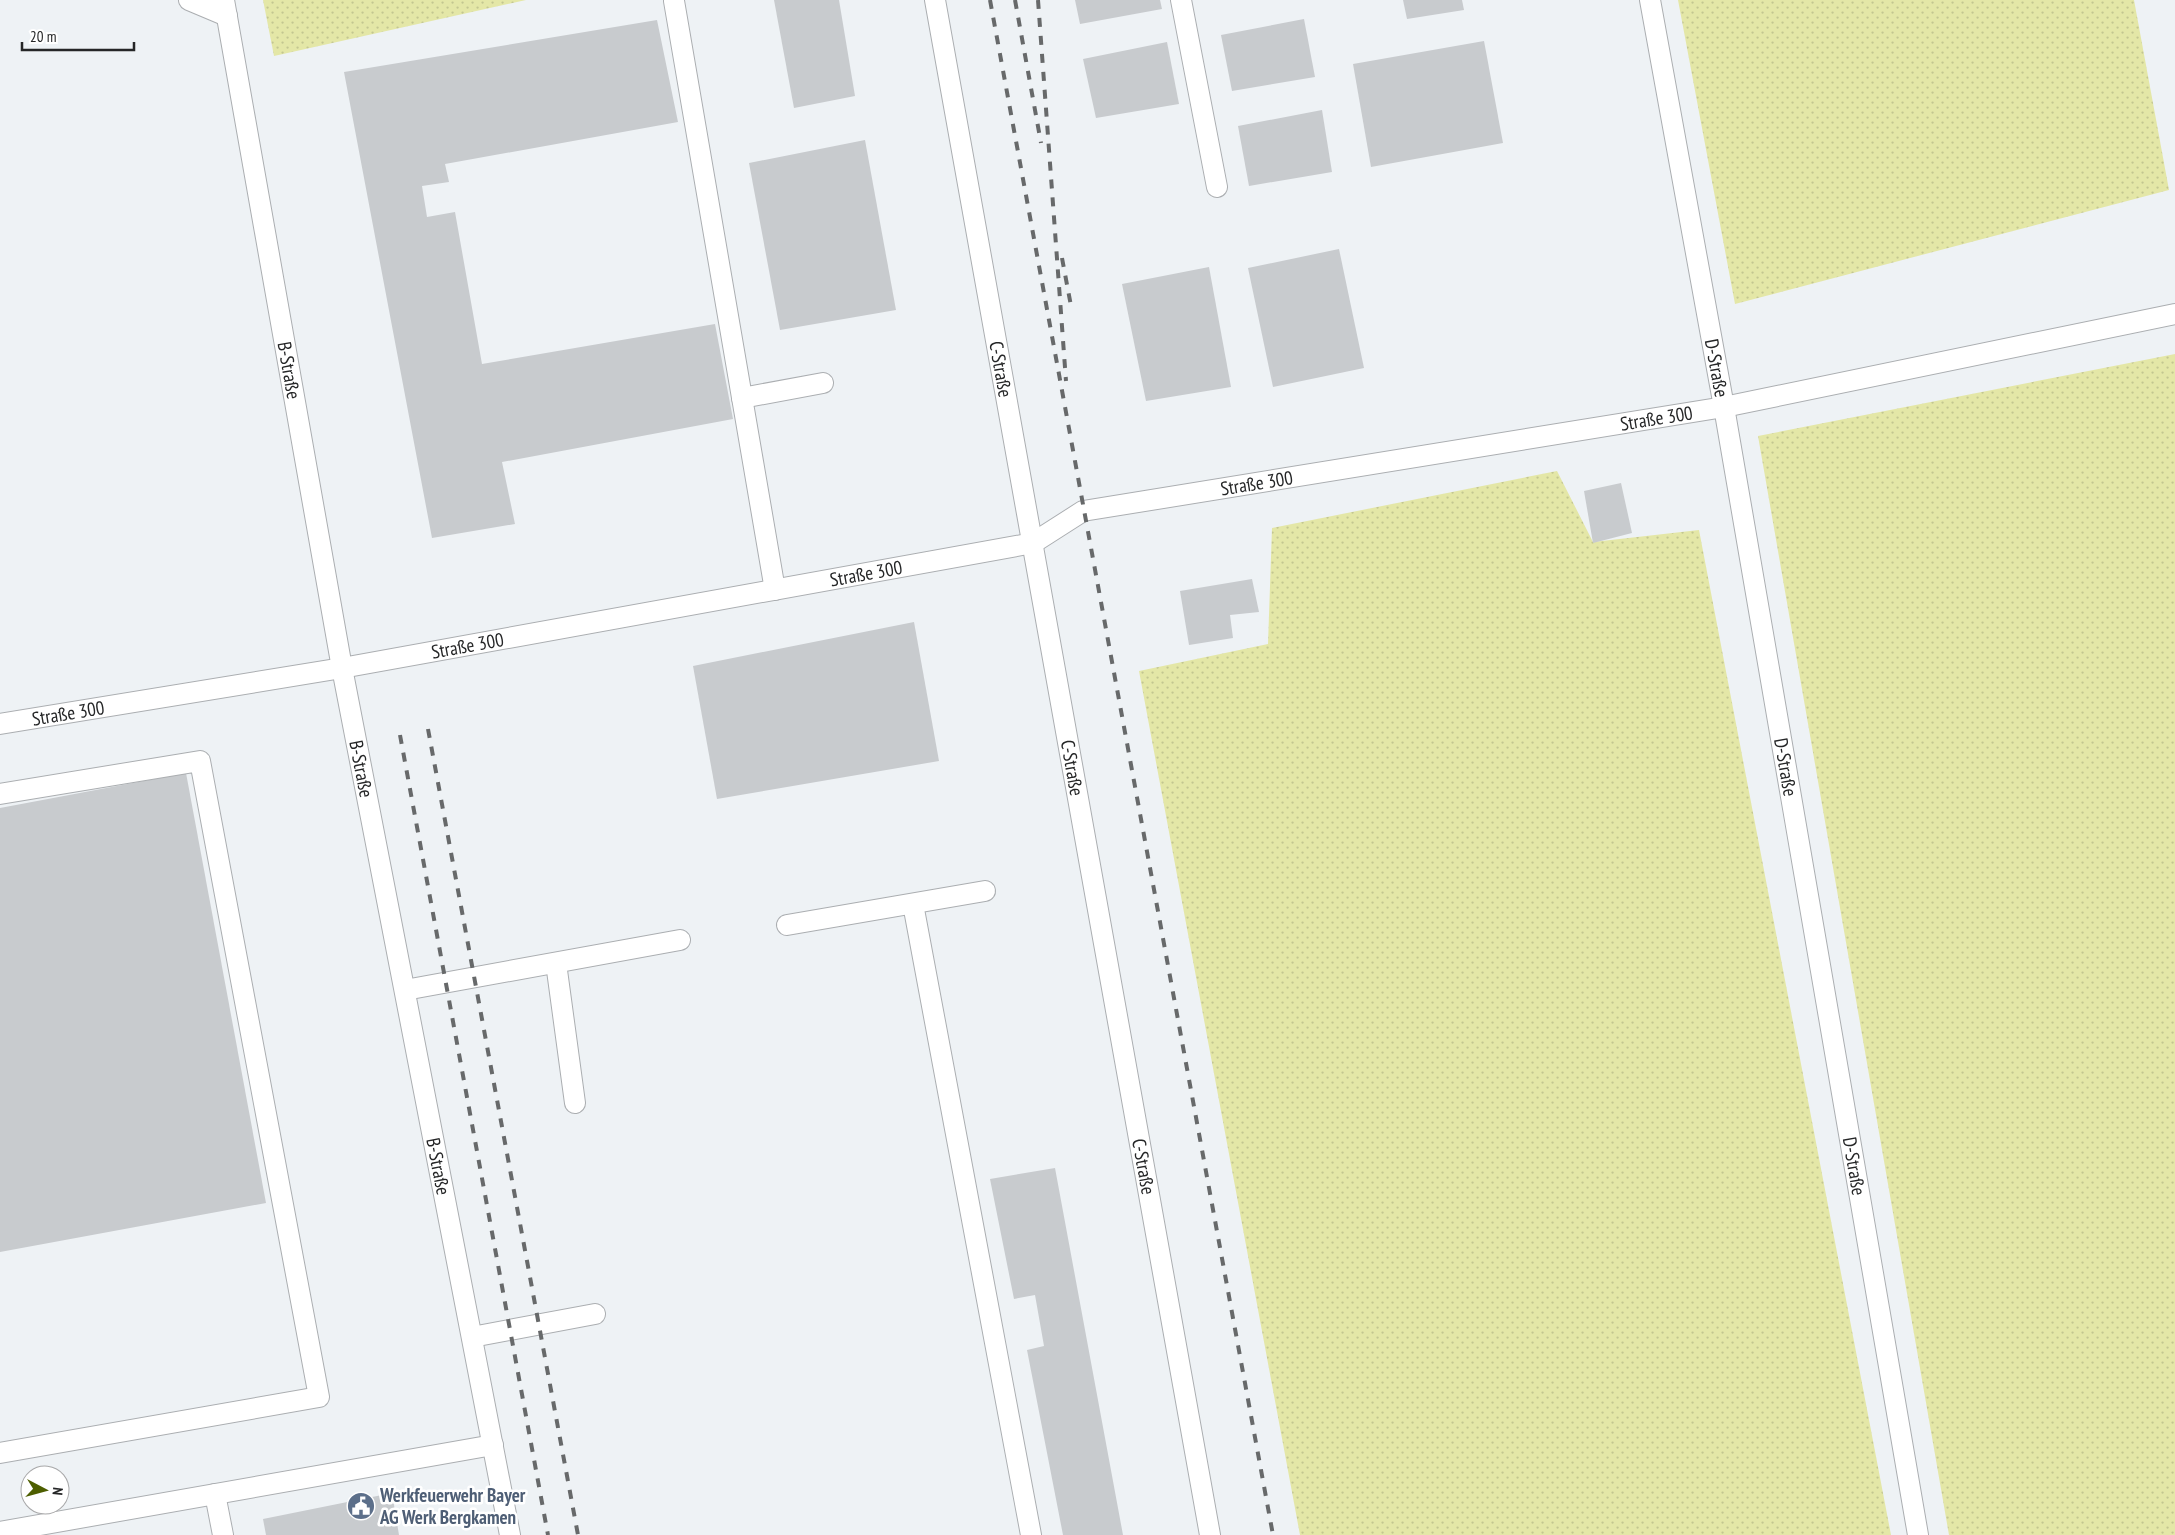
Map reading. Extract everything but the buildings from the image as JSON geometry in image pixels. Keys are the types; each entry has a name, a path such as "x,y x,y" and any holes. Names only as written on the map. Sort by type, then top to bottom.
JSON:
{"lane":[{"path":"189,0 226,8"},
{"name":"C-Straße","path":"935,0 1210,1535"},
{"path":"1181,0 1217,187"},
{"name":"D-Straße","path":"1650,0 1724,407 1918,1535"},
{"path":"674,1 775,590"},
{"name":"B-Straße","path":"226,8 342,668 510,1535"},
{"name":"Straße 300","path":"0,724 342,668 1033,543 1083,511 1724,407 2175,314"},
{"path":"742,398 823,383"},
{"path":"0,794 200,761 319,1397 0,1453"},
{"path":"787,925 985,891"},
{"path":"913,904 1031,1535"},
{"path":"405,990 680,940"},
{"path":"556,963 575,1103"},
{"path":"472,1337 595,1314"},
{"path":"0,1532 493,1445"},
{"path":"215,1494 223,1535"}],"green space":[{"path":"263,0 526,0 274,56"},
{"path":"1678,0 2134,0 2169,190 1735,304"},
{"path":"2175,354 2175,1535 1949,1535 1758,436"},
{"path":"1557,471 1593,542 1699,530 1891,1535 1300,1535 1139,671 1268,644 1272,528"}],"railway":[{"path":"990,0 1273,1535"},
{"path":"1015,0 1041,143"},
{"path":"1038,0 1066,381"},
{"path":"1062,258 1071,306"},
{"path":"428,729 578,1535"},
{"path":"400,735 548,1535"}],"place":[{"name":"Werkfeuerwehr Bayer AG Werk Bergkamen","path":"361,1506"}]}
